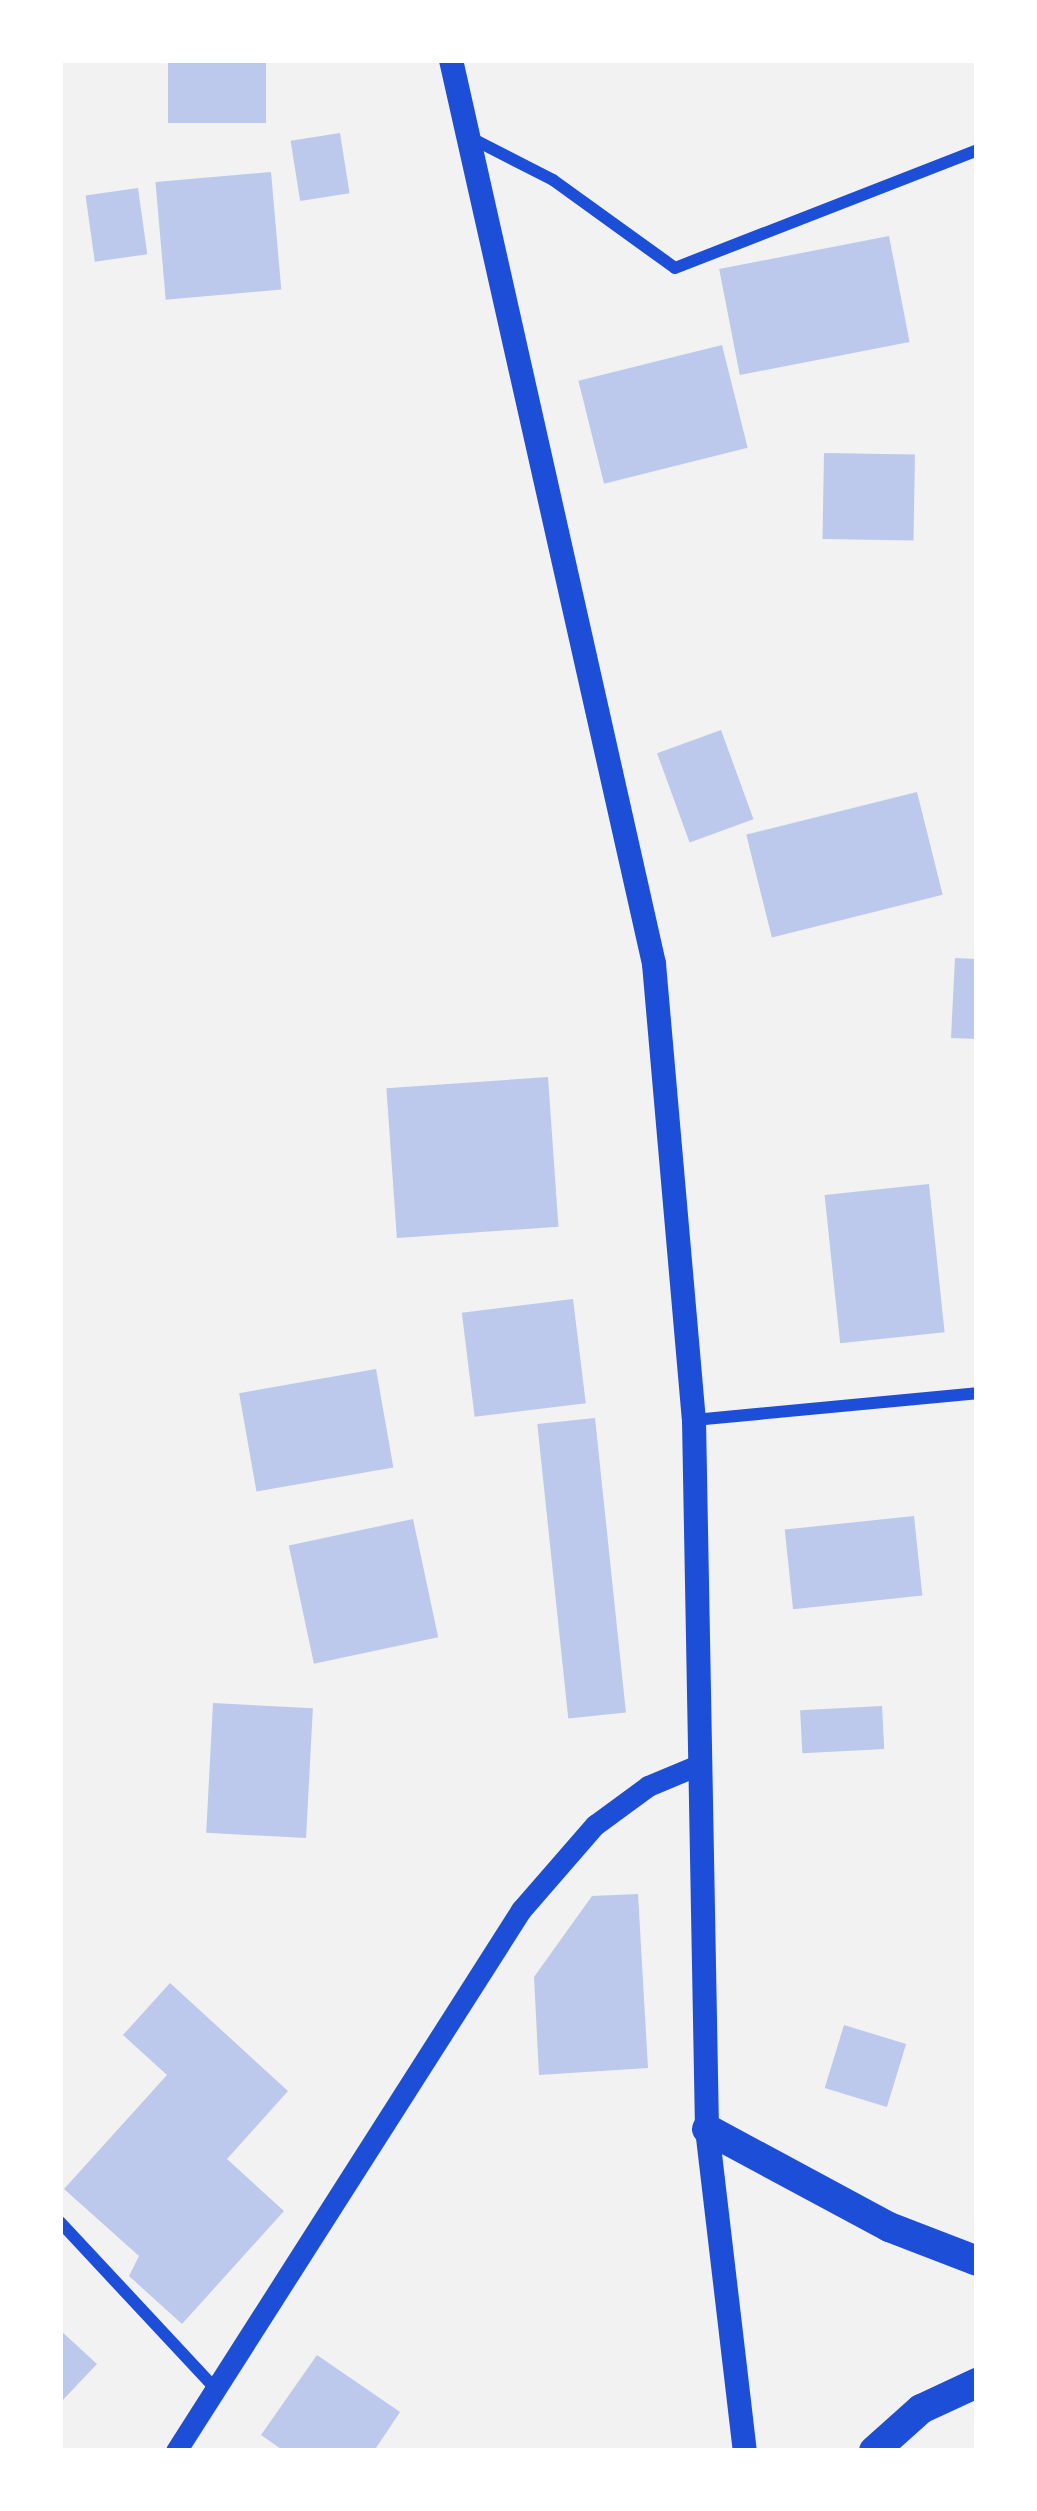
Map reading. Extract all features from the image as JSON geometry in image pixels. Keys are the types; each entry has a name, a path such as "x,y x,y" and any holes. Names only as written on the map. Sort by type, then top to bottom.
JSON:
{"main road":[{"path":"451,60 473,139 654,964 694,1420 696,1766 707,2129 745,2451"},
{"path":"707,2129 890,2227 977,2261"},
{"path":"874,2451 921,2409 977,2383"}],"street":[{"path":"473,139 553,179 675,268 977,150"},
{"path":"694,1420 977,1393"},
{"path":"176,2451 520,1910 595,1826 647,1786 696,1766"},
{"path":"60,2222 216,2389"}],"building":[{"path":"168,60 266,60 266,123 168,123"},
{"path":"340,133 350,193 300,201 291,141"},
{"path":"271,172 281,290 166,300 155,182"},
{"path":"138,188 147,254 95,262 86,195"},
{"path":"889,236 910,342 740,375 719,269"},
{"path":"722,345 748,448 604,484 578,381"},
{"path":"824,453 915,455 913,541 822,539"},
{"path":"721,730 753,819 690,843 657,753"},
{"path":"917,792 943,895 772,937 746,835"},
{"path":"955,958 977,959 977,1039 951,1038"},
{"path":"548,1077 558,1227 397,1238 386,1088"},
{"path":"929,1184 945,1332 840,1343 825,1195"},
{"path":"573,1299 586,1403 475,1417 462,1313"},
{"path":"376,1369 393,1467 256,1492 239,1393"},
{"path":"595,1418 626,1712 568,1718 537,1424"},
{"path":"914,1516 922,1596 793,1609 785,1530"},
{"path":"413,1519 438,1637 314,1664 289,1545"},
{"path":"213,1703 313,1708 306,1838 206,1833"},
{"path":"882,1706 884,1749 802,1753 800,1710"},
{"path":"638,1894 648,2068 539,2075 534,1977 592,1896"},
{"path":"170,1983 288,2091 227,2159 284,2211 182,2324 129,2276 139,2256 64,2189 167,2075 123,2035"},
{"path":"844,2025 906,2044 887,2107 825,2088"},
{"path":"60,2330 97,2364 60,2403"},
{"path":"317,2355 400,2412 374,2451 284,2451 261,2435"}]}
